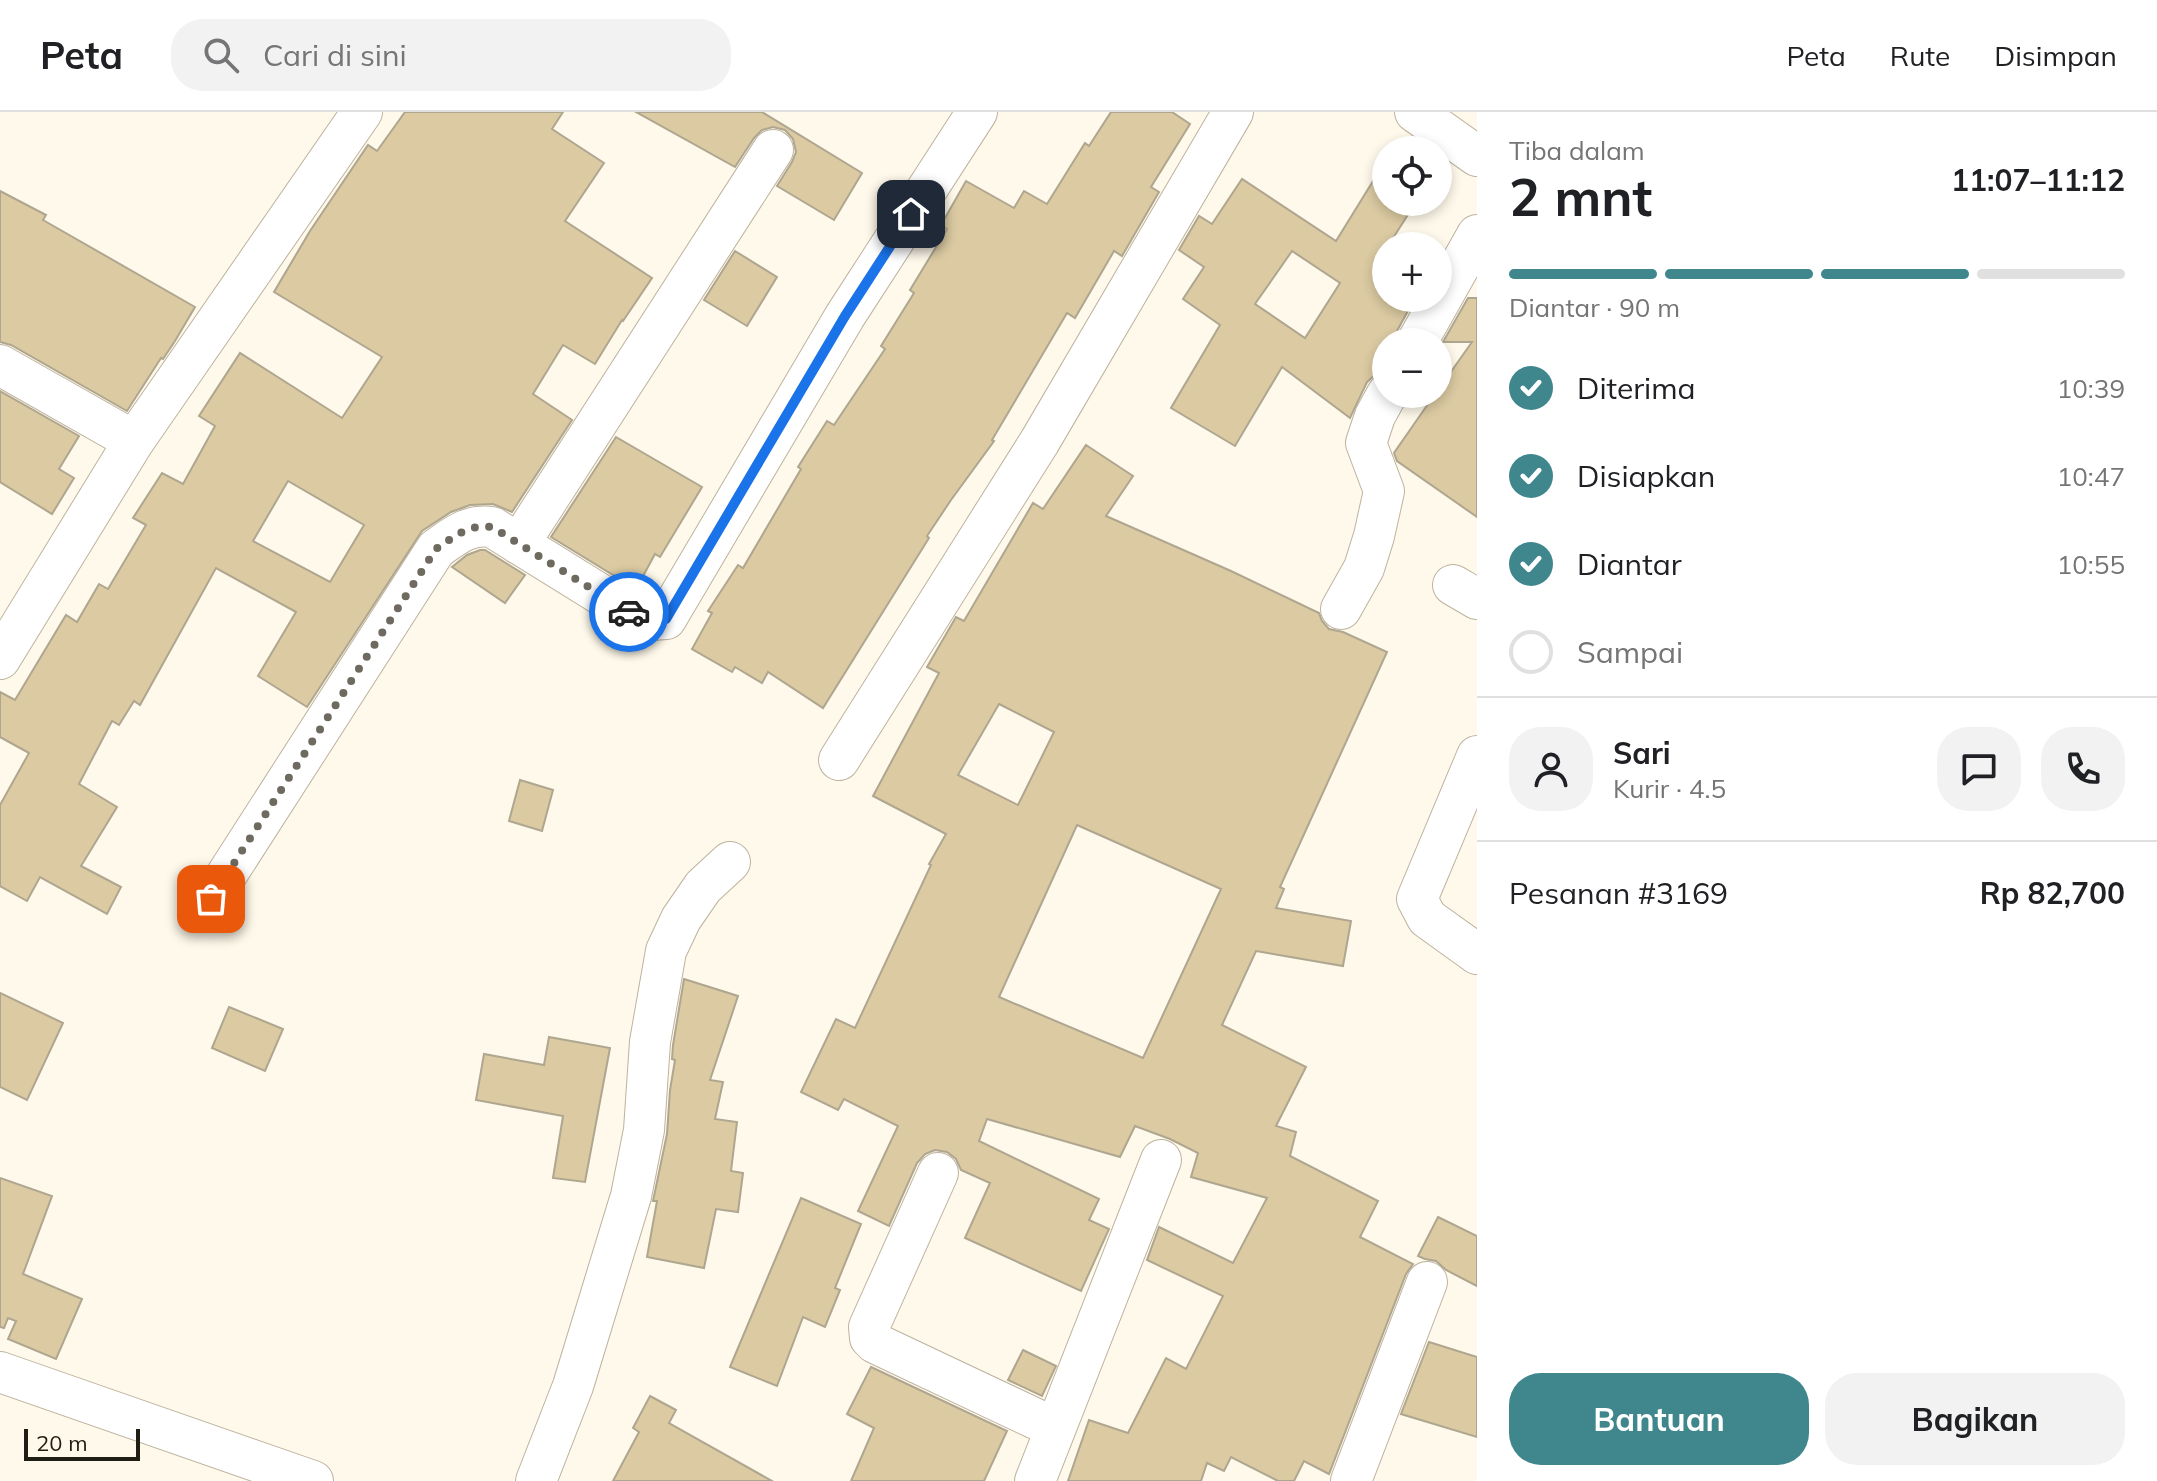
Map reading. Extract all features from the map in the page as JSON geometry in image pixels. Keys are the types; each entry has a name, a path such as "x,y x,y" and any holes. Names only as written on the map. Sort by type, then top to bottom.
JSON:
{"street":[{"path":"2,651 134,441 362,112"},
{"path":"211,899 436,549 465,530 479,525 492,527 637,617 666,619 845,316 977,112"},
{"path":"839,760 1040,441 1233,112"},
{"path":"1415,112 1472,139"},
{"path":"519,544 773,150"},
{"path":"1425,328 1477,235"},
{"path":"0,365 134,441"},
{"path":"1341,609 1364,568 1384,491 1366,443 1379,408"},
{"path":"1477,756 1417,899 1427,918 1477,954"},
{"path":"536,1481 573,1386 631,1196 644,1130 650,1042 666,951 681,919 703,887 730,862"},
{"path":"1035,1481 1161,1160"},
{"path":"938,1173 869,1327 870,1338 1055,1428"},
{"path":"1351,1481 1427,1282"},
{"path":"0,1372 313,1481"}],"building":[{"path":"405,112 563,112 552,129 604,163 565,221 652,278 595,364 563,345 533,394 572,420 512,512 493,504 470,505 451,512 422,531 307,707 258,676 296,612 216,568 140,705 134,701 119,725 112,721 79,784 117,807 81,866 121,887 107,914 40,877 27,901 0,886 0,805 29,753 0,737 0,692 15,700 66,615 77,622 99,584 108,589 146,525 133,518 162,473 183,484 215,426 199,416 240,353 342,418 382,357 274,292 310,231 368,145 377,151","holes":["288,481 364,525 330,582 253,541"]},
{"path":"636,112 762,112 862,173 834,220 777,186 796,152 793,139 785,130 773,127 762,130 735,167"},
{"path":"1111,112 1172,112 1190,124 1151,187 1159,192 1122,256 1114,251 1075,318 1067,313 994,441 927,536 929,538 823,708 768,672 762,683 735,667 732,672 692,649 712,613 708,611 738,565 743,568 827,421 834,425 885,349 881,346 914,293 910,290 947,229 941,225 966,181 1014,208 1024,191 1047,204 1085,143 1089,146"},
{"path":"1242,179 1336,241 1372,183 1372,216 1407,216 1397,232 1372,232 1372,312 1407,312 1399,328 1372,328 1372,378 1350,418 1282,367 1235,446 1171,408 1220,325 1183,299 1204,267 1179,250 1199,216 1212,224","holes":["1292,251 1340,283 1305,338 1255,304"]},
{"path":"0,191 46,215 43,220 195,307 127,411 11,345 0,342"},
{"path":"735,251 777,277 747,326 704,300"},
{"path":"1468,298 1477,298 1477,517 1397,461 1394,453 1425,408 1452,408 1452,370 1472,342 1452,342 1451,328"},
{"path":"0,391 79,436 59,469 74,478 52,514 0,482"},
{"path":"616,437 702,487 660,557 655,554 636,589 551,537"},
{"path":"1086,445 1133,476 1106,516 1319,613 1329,629 1387,652 1280,887 1284,889 1276,908 1351,921 1343,966 1256,951 1222,1025 1306,1067 1276,1126 1296,1132 1290,1156 1378,1201 1360,1237 1413,1264 1406,1274 1329,1474 1304,1461 1294,1481 1278,1481 1231,1457 1224,1471 1207,1463 1201,1481 1068,1481 1089,1420 1128,1433 1166,1358 1186,1369 1223,1296 1147,1260 1159,1227 1233,1263 1267,1198 1191,1177 1198,1153 1135,1126 1120,1157 987,1119 979,1141 1099,1199 1089,1220 1109,1229 1081,1291 965,1238 990,1183 961,1170 956,1159 947,1152 935,1150 925,1154 917,1163 889,1226 858,1211 898,1126 844,1099 838,1110 801,1092 836,1019 855,1028 929,864 946,834 873,796 939,673 927,667 956,617 964,621 1033,503 1043,509","holes":["999,704 1054,732 1018,805 958,775","1077,825 1221,889 1143,1058 999,997"]},
{"path":"485,550 525,575 505,603 452,567 467,555"},
{"path":"520,780 553,790 542,831 509,821"},
{"path":"684,979 738,996 710,1080 723,1082 715,1119 737,1122 731,1171 743,1173 738,1212 716,1209 704,1268 647,1257 657,1201 653,1201 667,1134 675,1060 672,1059 673,1045"},
{"path":"0,993 63,1023 27,1100 0,1087"},
{"path":"229,1007 283,1029 265,1071 212,1048"},
{"path":"549,1037 610,1048 585,1182 553,1178 563,1116 476,1100 484,1054 544,1065"},
{"path":"0,1178 52,1196 23,1274 82,1299 56,1359 8,1339 16,1321 8,1318 4,1328 0,1327"},
{"path":"801,1198 861,1224 835,1288 840,1290 825,1327 803,1317 777,1386 730,1367"},
{"path":"1438,1217 1477,1236 1477,1286 1446,1270 1436,1261 1418,1256"},
{"path":"1429,1342 1477,1357 1477,1437 1401,1414"},
{"path":"1023,1350 1056,1366 1042,1396 1008,1380"},
{"path":"871,1367 1007,1431 984,1481 851,1481 874,1428 847,1414"},
{"path":"650,1396 676,1410 669,1423 772,1481 613,1481 639,1432 633,1428"}],"way so far":[{"path":"211,899 436,549 465,530 479,525 492,527 629,612"}],"route":[{"path":"629,612 652,620 666,619 845,316 911,214"}]}
